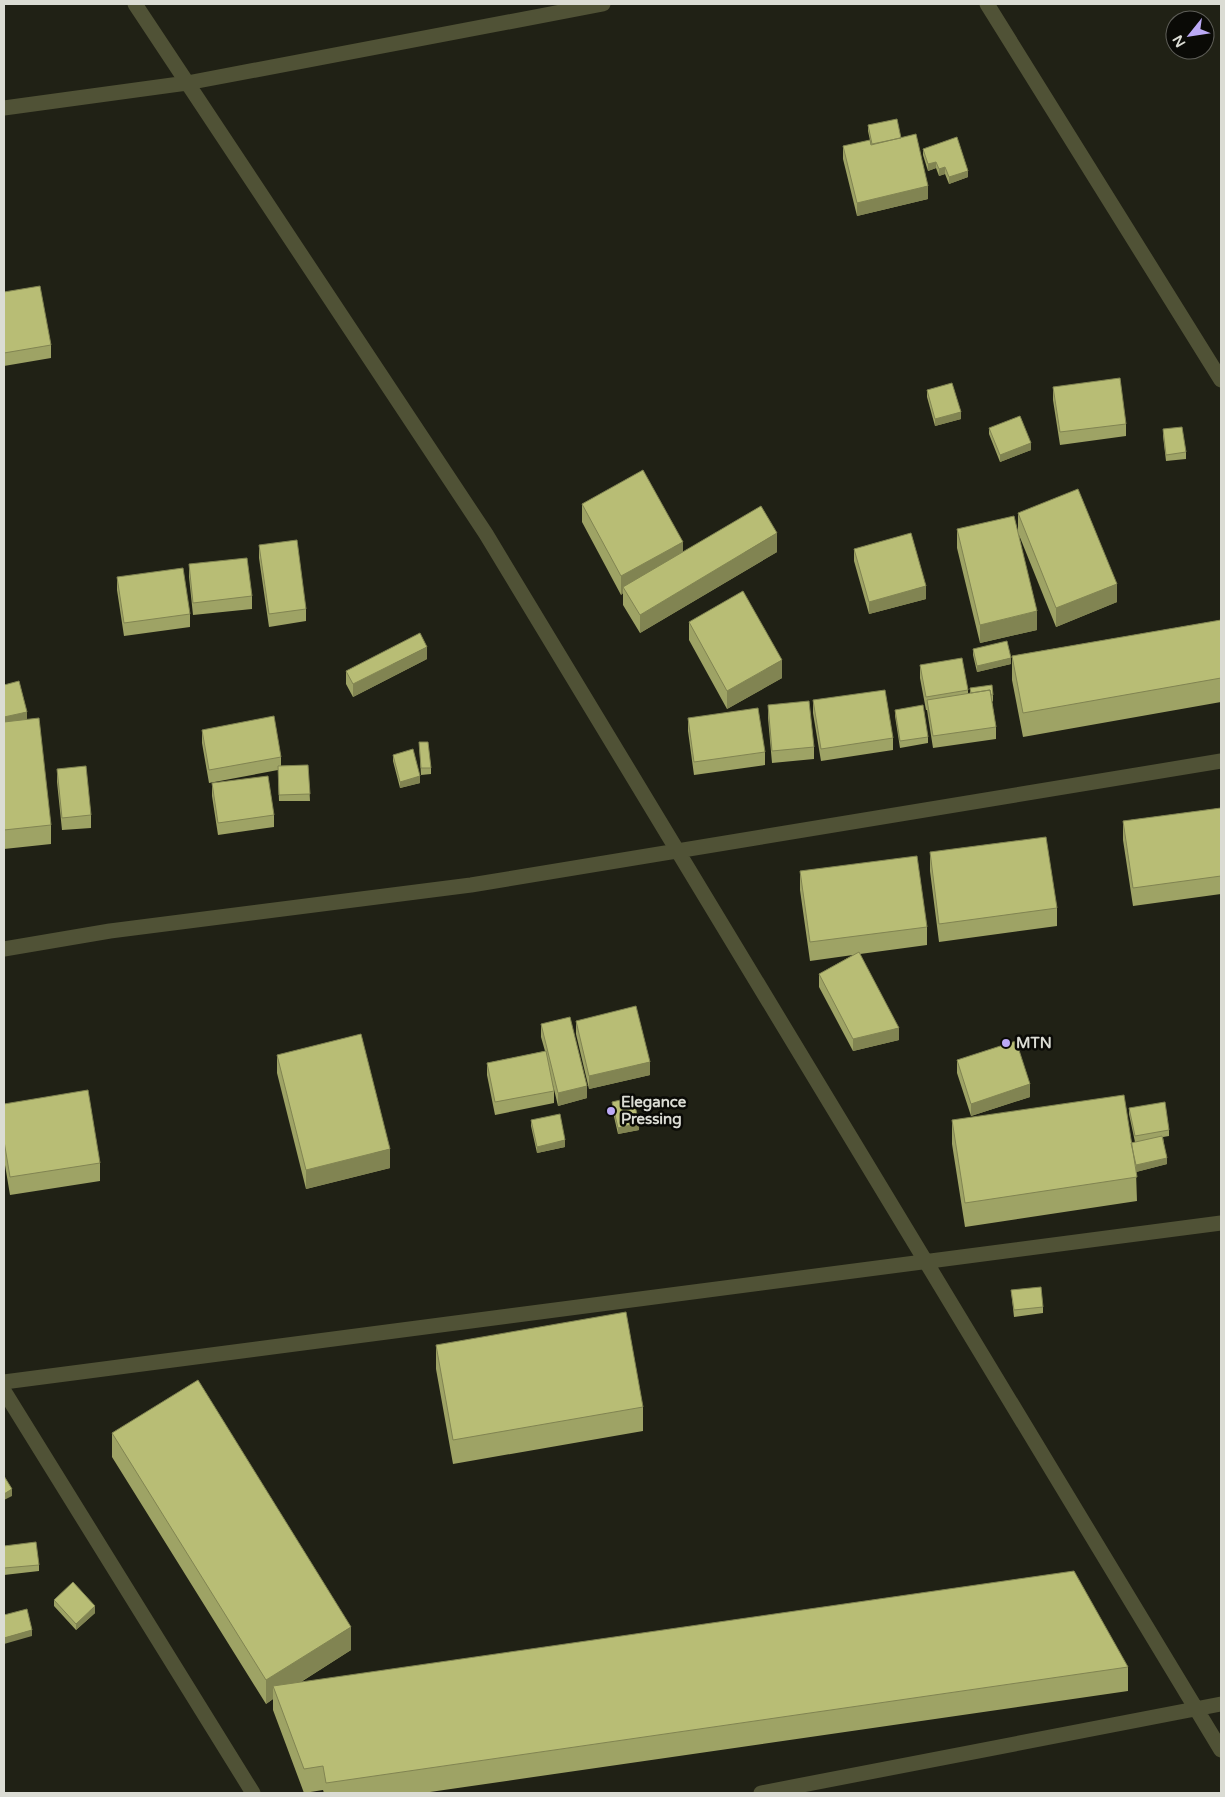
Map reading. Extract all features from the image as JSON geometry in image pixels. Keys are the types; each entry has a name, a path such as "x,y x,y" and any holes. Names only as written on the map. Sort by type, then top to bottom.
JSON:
{"street":[{"path":"134,4 486,534 1221,1750"},
{"path":"4,108 187,83 603,4"},
{"path":"987,4 1221,380"},
{"path":"4,949 110,931 471,885 1221,761"},
{"path":"4,1382 1221,1223"},
{"path":"4,1391 253,1793"},
{"path":"761,1793 1195,1707 1221,1704"}],"building":[{"path":"897,119 901,138 872,144 868,125"},
{"path":"916,134 928,186 857,203 843,146 870,140 871,145"},
{"path":"957,137 968,171 949,177 945,167 939,169 936,162 928,164 923,149"},
{"path":"40,286 51,345 4,353 4,292"},
{"path":"1120,378 1126,424 1060,432 1053,387"},
{"path":"952,383 961,412 935,419 927,390"},
{"path":"1020,416 1031,443 1000,455 989,428"},
{"path":"1182,427 1186,452 1166,455 1163,429"},
{"path":"643,470 683,542 621,576 582,504"},
{"path":"1078,489 1117,584 1056,608 1018,513"},
{"path":"761,506 777,533 640,615 623,587"},
{"path":"1014,516 1037,611 980,625 957,529"},
{"path":"911,533 926,586 869,602 854,549"},
{"path":"297,540 306,609 269,614 259,545"},
{"path":"247,558 252,596 193,603 189,564"},
{"path":"183,568 190,614 124,623 117,577"},
{"path":"743,591 782,660 727,691 689,622"},
{"path":"1221,620 1221,678 1023,713 1012,656"},
{"path":"420,633 427,647 353,684 346,671"},
{"path":"1007,641 1011,658 977,666 973,649"},
{"path":"962,658 968,690 926,697 920,665"},
{"path":"19,681 27,712 4,717 4,685"},
{"path":"992,685 993,695 991,695 990,690 971,693 970,688"},
{"path":"885,690 893,738 821,749 813,700"},
{"path":"990,690 996,727 933,736 927,700"},
{"path":"809,701 814,747 772,751 768,705"},
{"path":"923,705 928,737 900,741 895,710"},
{"path":"758,708 765,752 694,762 688,718"},
{"path":"274,716 281,757 209,770 202,730"},
{"path":"39,718 51,825 4,830 4,722"},
{"path":"419,742 428,742 431,768 421,768"},
{"path":"413,749 420,776 400,782 393,755"},
{"path":"308,765 310,794 279,795 278,766"},
{"path":"86,766 91,815 62,818 57,769"},
{"path":"268,776 274,815 218,823 212,783"},
{"path":"1221,808 1221,876 1133,888 1123,821"},
{"path":"1046,837 1057,908 939,924 930,852"},
{"path":"917,856 927,927 810,942 800,871"},
{"path":"859,952 899,1028 853,1039 819,974"},
{"path":"636,1006 650,1062 589,1076 576,1021"},
{"path":"570,1017 587,1086 558,1093 541,1024"},
{"path":"361,1034 390,1149 306,1170 277,1055"},
{"path":"1016,1041 1030,1084 971,1104 957,1060"},
{"path":"546,1051 554,1091 495,1102 487,1063"},
{"path":"88,1090 100,1163 10,1177 4,1141 4,1104"},
{"path":"1124,1095 1137,1177 965,1203 952,1120"},
{"path":"633,1097 639,1123 618,1128 612,1102"},
{"path":"1165,1102 1169,1130 1135,1136 1129,1108"},
{"path":"560,1114 565,1140 537,1147 531,1120"},
{"path":"1162,1136 1167,1158 1136,1165 1131,1143"},
{"path":"1041,1287 1043,1307 1014,1310 1011,1290"},
{"path":"626,1312 643,1407 453,1440 436,1345"},
{"path":"198,1380 351,1627 266,1680 112,1433"},
{"path":"4,1476 12,1489 4,1494"},
{"path":"36,1542 39,1565 4,1568 4,1546"},
{"path":"1074,1571 1128,1667 326,1783 323,1766 304,1769 273,1686"},
{"path":"73,1582 95,1606 76,1624 54,1600"},
{"path":"27,1609 32,1630 4,1638 4,1615"}],"place":[{"name":"MTN","path":"1006,1043"},
{"name":"Elegance Pressing","path":"611,1111"}]}
